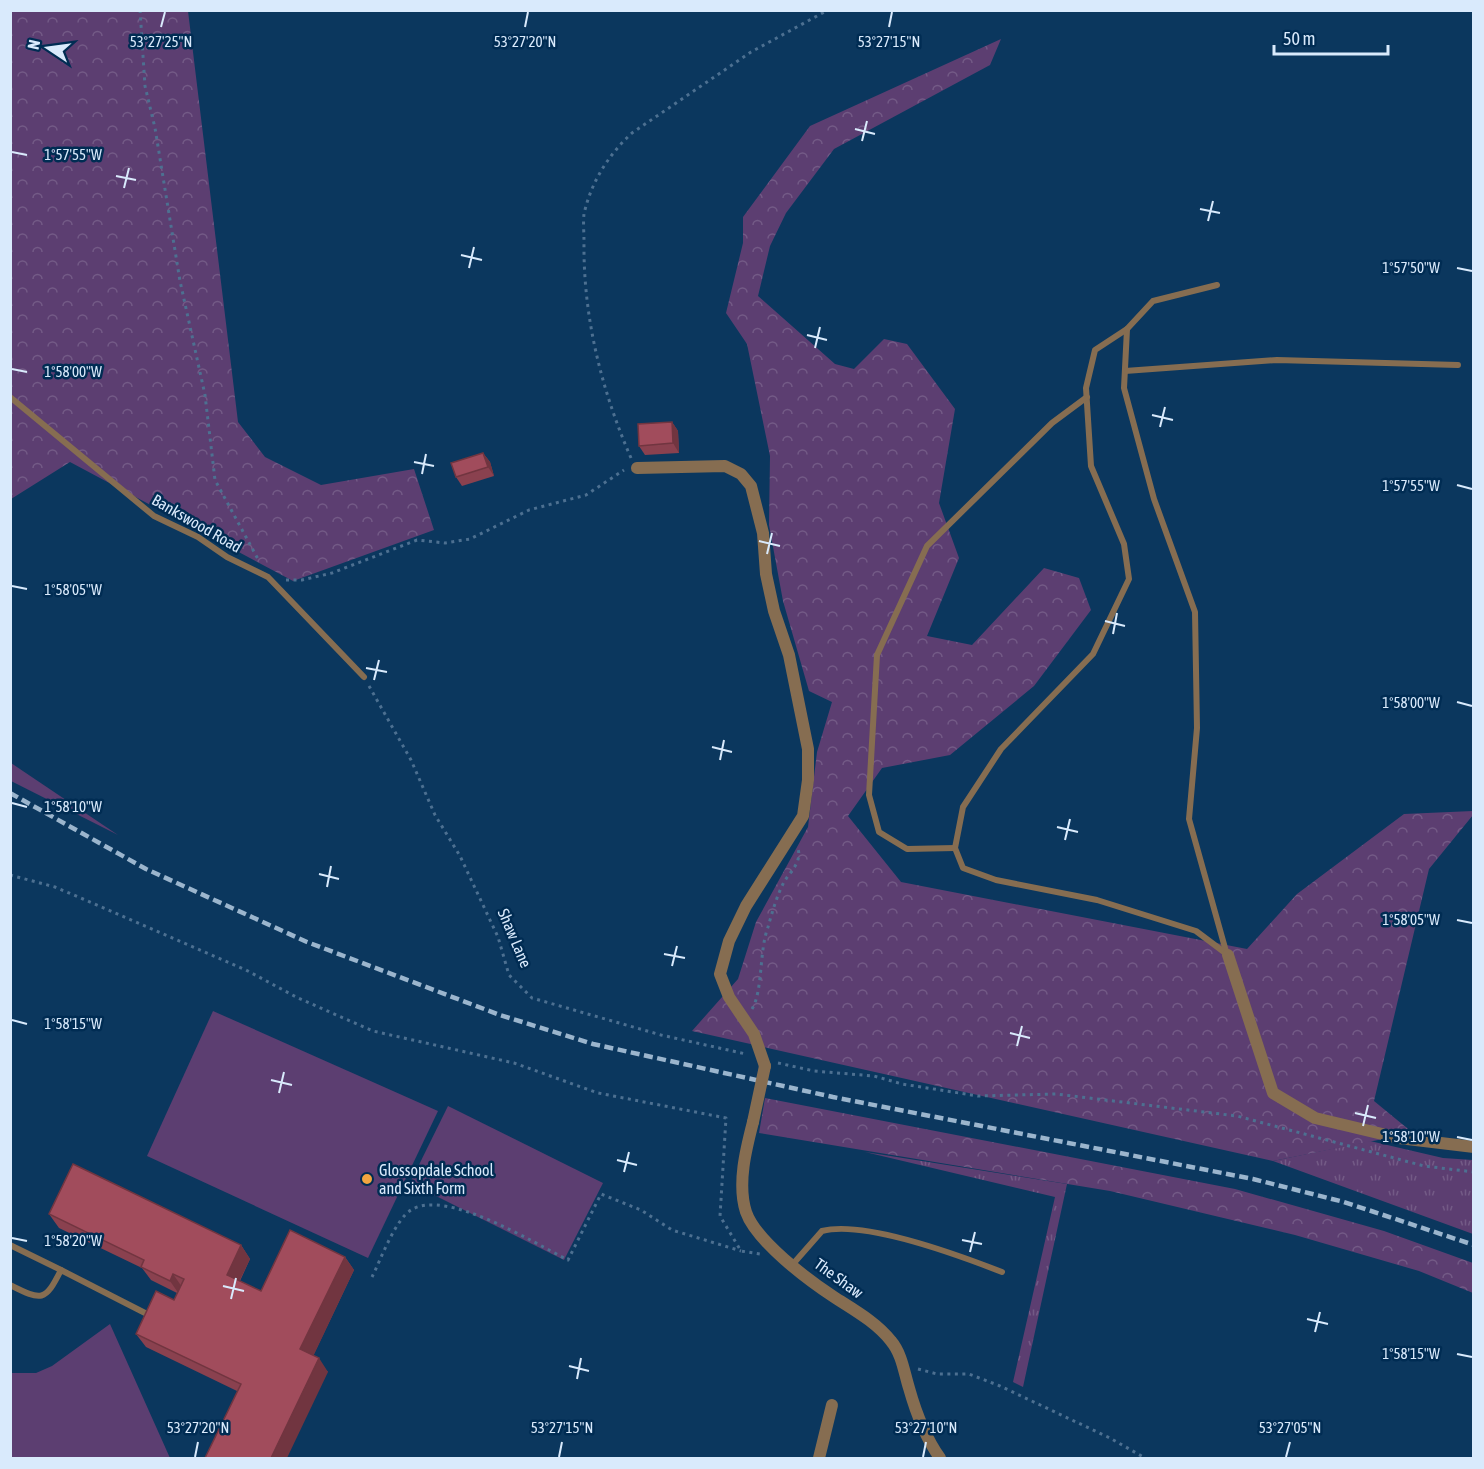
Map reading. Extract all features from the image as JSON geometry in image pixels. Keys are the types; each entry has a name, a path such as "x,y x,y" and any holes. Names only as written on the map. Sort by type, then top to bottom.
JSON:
{"street":[{"path":"637,468 725,466 741,474 751,486 763,532 766,574 772,602 789,655 808,749 808,780 803,816 750,898 734,928 720,974 725,990 754,1034 763,1062"},
{"path":"1228,955 1273,1093 1315,1118 1399,1138 1473,1147"},
{"name":"The Shaw","path":"763,1062 744,1163 743,1195 746,1212 754,1227 789,1261 827,1292 877,1326 893,1343 903,1364 926,1438 940,1458"},
{"path":"819,1458 832,1406"}],"lane":[{"path":"1217,285 1153,301 1127,329 1095,350 1086,388 1091,466 1124,544 1129,579 1093,654 1001,749 963,807 955,848 963,868 996,880 1097,900 1196,931 1228,955"},
{"path":"1127,329 1124,388 1154,499 1195,612 1197,728 1189,819 1228,955"},
{"path":"1125,371 1277,360 1458,365"},
{"name":"Bankswood Road","path":"10,396 154,516 198,537 227,557 268,577 364,677"},
{"path":"955,848 907,849 879,832 868,795 877,655 927,546 1052,423 1087,397"},
{"path":"789,1261 822,1231 842,1229 912,1242 1002,1272"},
{"path":"10,1245 147,1314"},
{"path":"10,1286 34,1298 43,1297 50,1291 61,1270"}],"path":[{"path":"140,10 145,86 155,128 180,281 205,395 216,480 268,577 302,580 332,573 417,540 445,543 470,539 529,510 586,495 619,471 637,468 624,442 592,344 583,275 584,214 601,169 617,147 632,133 751,52 828,10"},
{"name":"Shaw Lane","path":"364,677 411,760 435,815 460,856 498,937 509,975 532,998 763,1062 814,1071 874,1076 902,1084 978,1096 1056,1094 1237,1116 1424,1166 1473,1172"},
{"path":"742,1015 753,1008 758,995 762,947 768,926 784,883 796,865 800,853 789,838"},
{"path":"10,874 55,887 246,970 298,998 373,1031 514,1063 598,1094 726,1118 720,1216 741,1251"},
{"path":"372,1276 402,1219 411,1210 426,1205 446,1204 476,1215 568,1260 601,1194 641,1210 672,1230 741,1251 789,1261"},
{"path":"903,1364 937,1374 969,1374 1091,1428 1145,1458"}],"green space":[{"path":"11,11 188,11 238,422 265,457 321,485 414,469 434,530 293,581 70,462 11,499"},
{"path":"1001,39 990,65 834,149 786,213 770,246 758,296 835,364 854,369 884,339 907,344 955,409 939,503 959,558 927,636 972,645 1044,568 1079,578 1091,610 1034,686 950,755 882,768 848,816 901,882 1247,949 1297,894 1404,814 1473,811 1473,815 1429,869 1374,1101 1413,1133 1273,1161 692,1031 738,979 756,922 808,827 817,752 832,702 809,691 783,601 769,525 770,456 747,344 726,313 743,243 743,217 810,126"},
{"path":"11,763 118,835 11,781"},
{"path":"213,1011 438,1111 368,1258 147,1156"},
{"path":"765,1098 1235,1189 1384,1231 1473,1263 1473,1293 1419,1271 1295,1235 1110,1191 759,1133"},
{"path":"448,1106 603,1183 564,1260 410,1183"},
{"path":"1370,1141 1443,1158 1473,1160 1473,1234 1273,1161"},
{"path":"865,1152 1067,1184 1023,1387 1013,1382 1055,1197"},
{"path":"110,1324 170,1458 11,1458 11,1373 36,1373 52,1366"}],"building":[{"path":"672,422 673,443 639,446 638,424"},
{"path":"483,453 488,467 456,477 451,463"},
{"path":"73,1164 241,1245 227,1275 261,1291 290,1230 345,1257 300,1349 319,1358 271,1458 205,1458 241,1384 136,1334 156,1291 174,1300 184,1279 173,1274 170,1281 141,1267 144,1260 49,1214"}],"railway":[{"path":"10,793 146,869 307,942 500,1015 593,1044 833,1097 1253,1179 1344,1202 1474,1245"}],"place":[{"name":"Glossopdale School and Sixth Form","path":"367,1179"}]}
